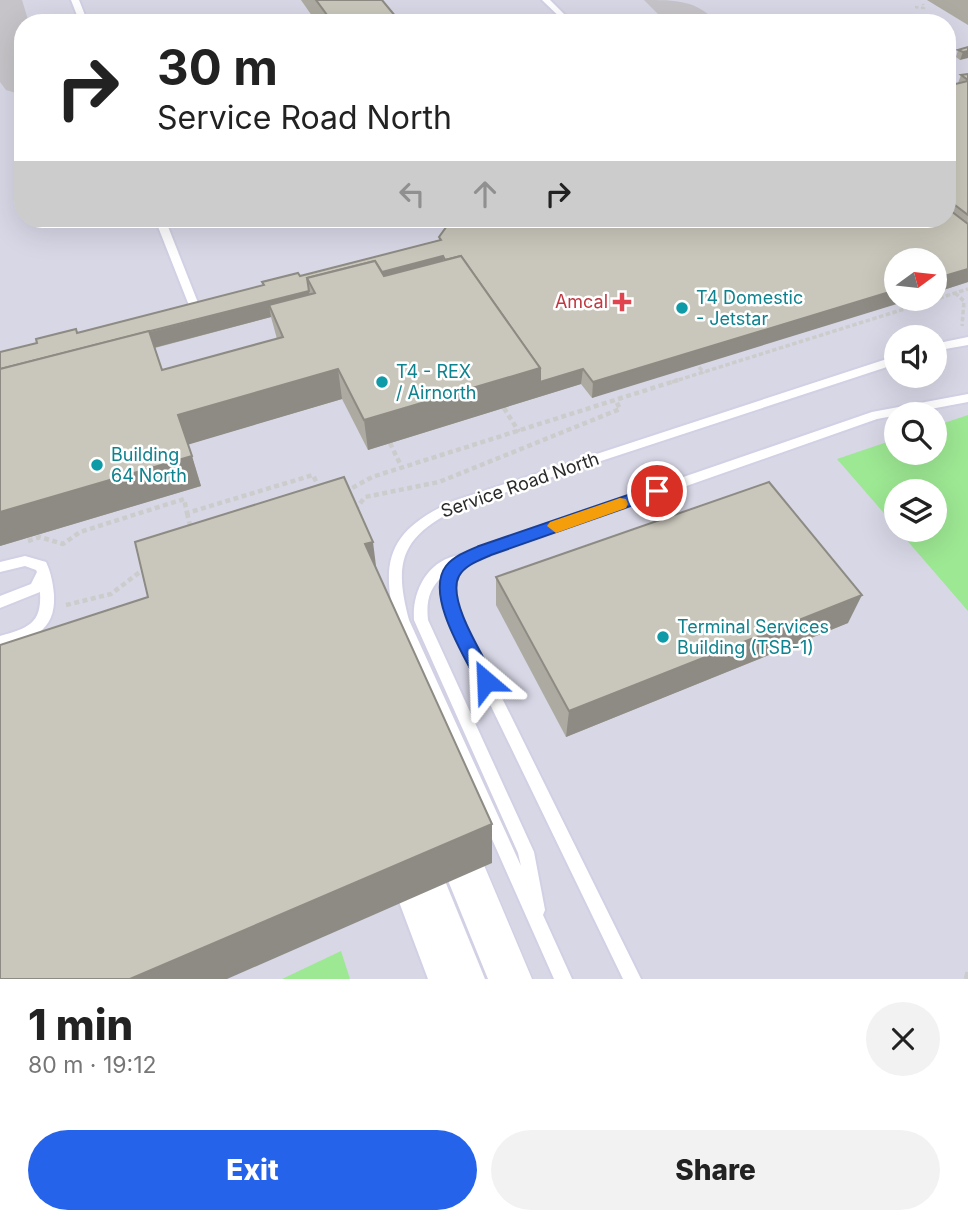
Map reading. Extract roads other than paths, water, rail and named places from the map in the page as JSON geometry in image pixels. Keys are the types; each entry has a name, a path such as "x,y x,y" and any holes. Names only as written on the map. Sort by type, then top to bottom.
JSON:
{"street":[{"path":"433,888 464,979"},
{"path":"433,888 510,979"}],"lane":[{"path":"546,0 561,14"},
{"path":"164,228 197,313"},
{"path":"184,316 209,309"},
{"path":"947,343 966,335"},
{"name":"Service Road North","path":"563,979 402,620 393,576 400,549 426,519 457,504 884,364"},
{"path":"541,930 526,852 425,631 419,608 420,597 430,577 451,563 876,415 968,398"},
{"path":"485,551 462,561 452,571 447,586 450,607 632,979"},
{"path":"0,567 32,561 41,566 44,571 48,610 46,617 34,630 0,642"},
{"path":"0,602 36,588 44,571"},
{"path":"433,888 437,979"}],"place":[{"name":"Amcal","path":"622,302"},
{"name":"T4 Domestic - Jetstar","path":"682,308"},
{"name":"T4 - REX / Airnorth","path":"382,382"},
{"name":"Building 64 North","path":"97,465"},
{"name":"Terminal Services Building (TSB-1)","path":"663,637"}]}
